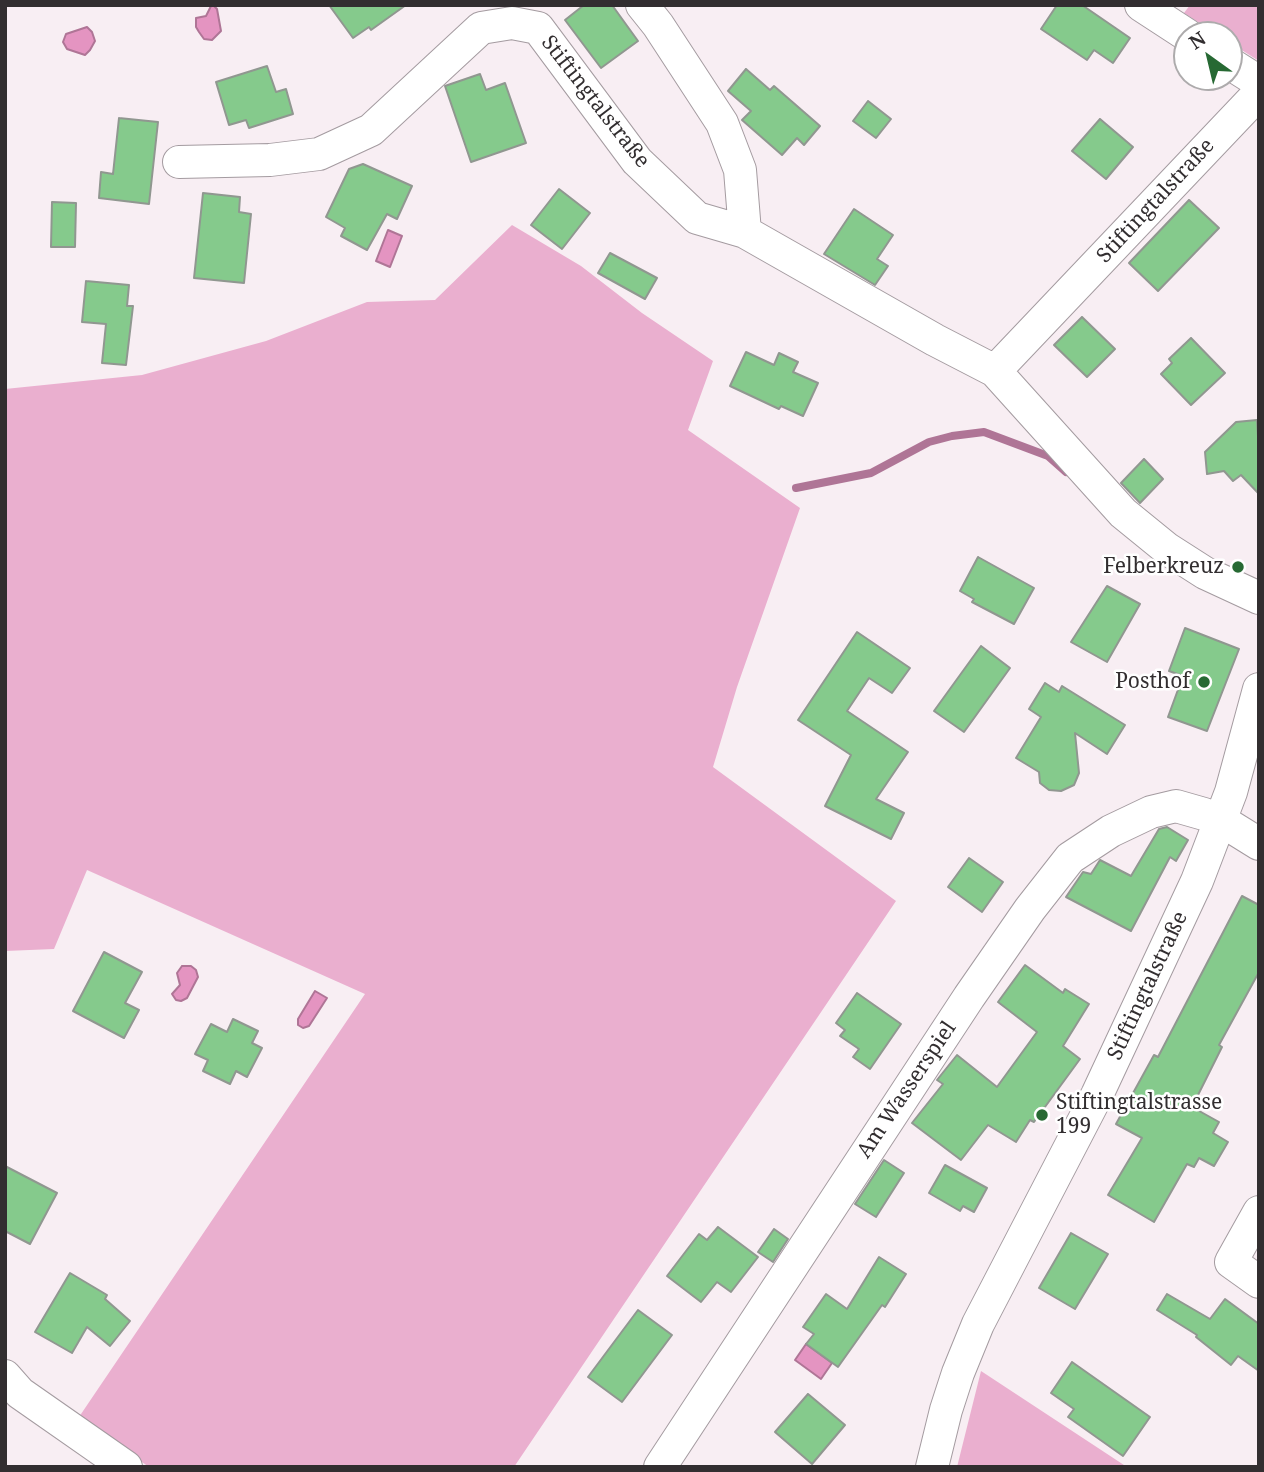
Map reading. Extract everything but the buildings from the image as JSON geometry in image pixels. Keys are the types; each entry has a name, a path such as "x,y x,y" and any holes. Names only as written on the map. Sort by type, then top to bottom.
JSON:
{"street":[{"path":"642,5 722,123 740,170 745,232"},
{"path":"1141,5 1173,26"},
{"name":"Stiftingtalstraße","path":"179,162 270,160 319,154 371,130 481,28 512,23 538,28 637,161 697,218 745,232 995,371 1123,513 1166,548 1205,573 1259,598"},
{"path":"1243,72 1259,82"},
{"name":"Stiftingtalstraße","path":"995,371 1259,93"},
{"name":"Stiftingtalstraße","path":"932,1467 958,1373 978,1324 1123,1040 1222,821 1259,689"},
{"name":"Am Wasserspiel","path":"660,1467 969,997 1030,909 1070,858 1111,831 1152,812 1176,806 1222,821 1259,844"},
{"path":"1259,1212 1231,1262 1259,1282"},
{"path":"5,1376 20,1393 126,1467"}],"shaded area":[{"path":"1190,5 1259,5 1259,61 1243,51 1243,21 1196,21 1184,13"},
{"path":"211,6 217,9 221,31 212,40 204,39 196,27 196,18 206,16"},
{"path":"87,27 95,41 90,50 85,55 67,49 63,42 66,34"},
{"path":"512,225 581,266 642,313 713,361 688,430 800,508 737,687 713,767 896,901 514,1467 149,1467 79,1417 365,994 87,870 54,949 5,951 5,389 142,375 266,341 367,302 435,300"},
{"path":"388,230 402,236 390,267 376,261"},
{"path":"182,966 191,966 198,977 187,998 181,1001 176,1000 172,994 180,985 177,973"},
{"path":"315,991 327,998 309,1026 303,1028 298,1025 298,1019"},
{"path":"806,1344 832,1363 821,1379 795,1360"},
{"path":"981,1371 1127,1467 957,1467"}],"waterway":[{"path":"796,488 871,473 929,442 984,432 1048,456 1066,472"}],"place":[{"name":"Felberkreuz","path":"1238,567"},
{"name":"Posthof","path":"1204,682"},
{"name":"Stiftingtalstrasse 199","path":"1042,1115"}]}
